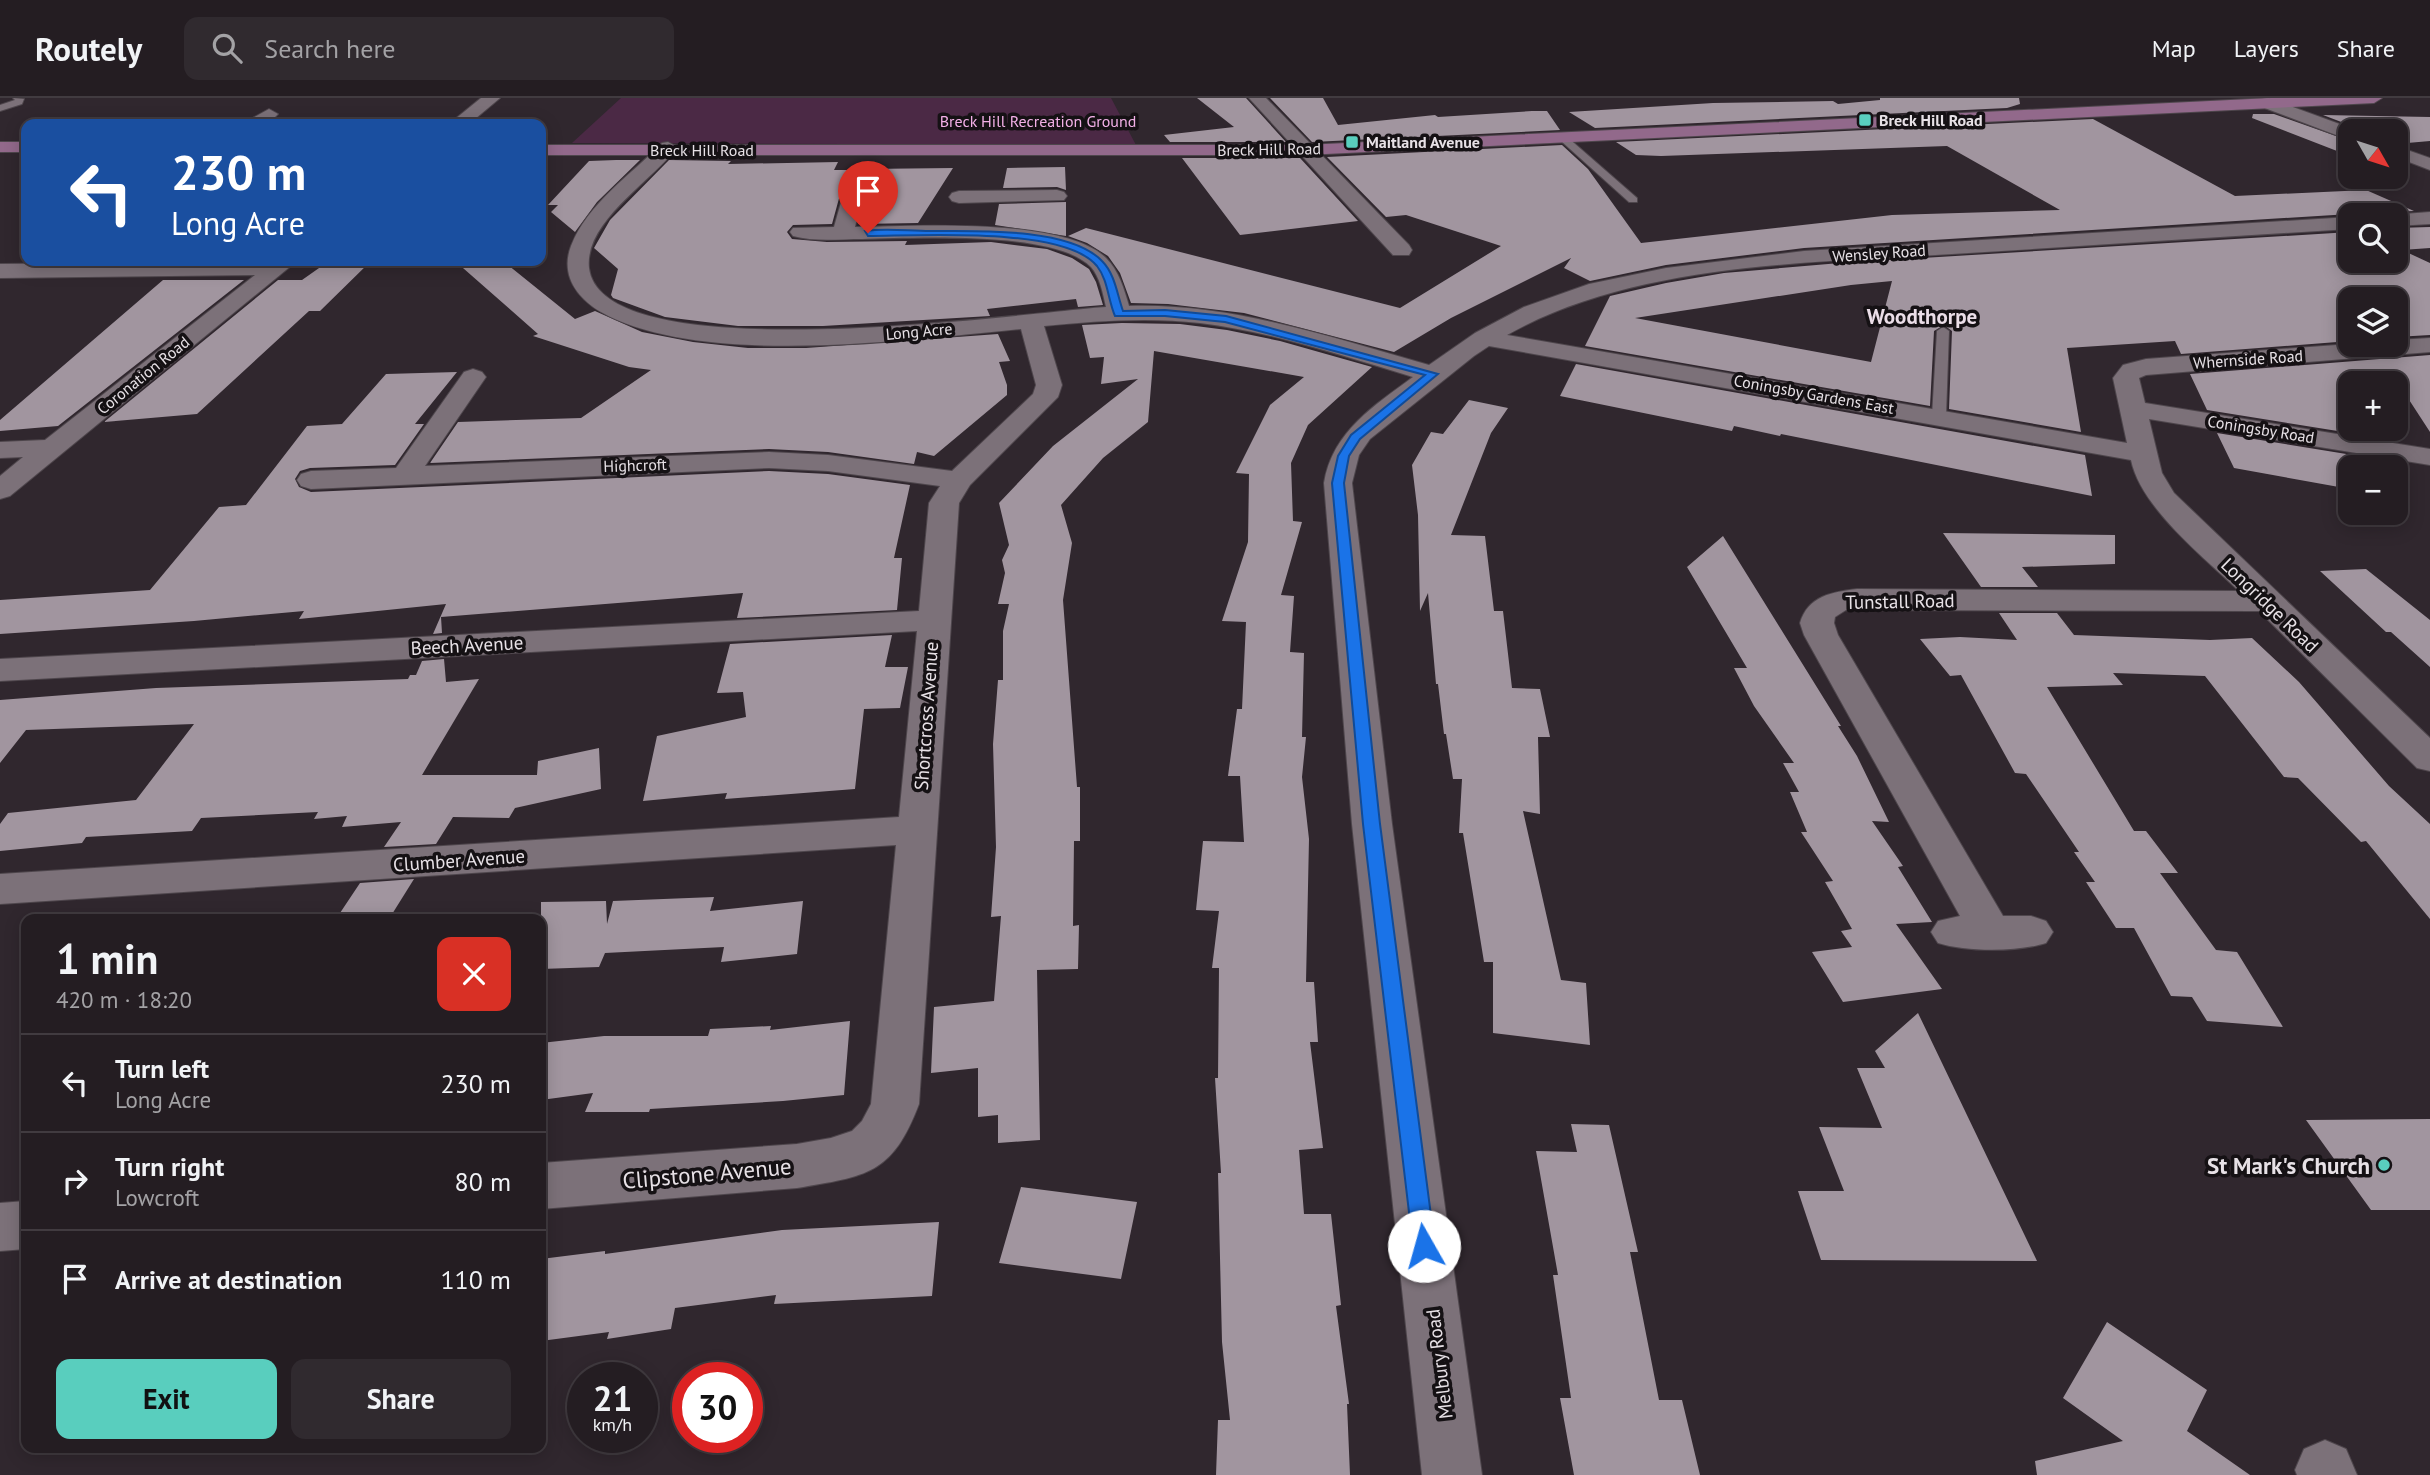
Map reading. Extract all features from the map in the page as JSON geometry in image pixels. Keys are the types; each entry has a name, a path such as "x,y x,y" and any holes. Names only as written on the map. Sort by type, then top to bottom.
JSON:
{"street":[{"path":"465,119 492,98"},
{"path":"1257,98 1401,250"},
{"name":"Breck Hill Road","path":"546,150 1305,150 2374,98"},
{"path":"2270,101 2338,129"},
{"path":"260,119 269,114"},
{"path":"0,147 21,147"},
{"name":"Long Acre","path":"667,149 593,225 583,243 577,264 584,288 596,300 634,319 678,329 778,337 901,333 1119,314 1165,313 1226,319 1432,374"},
{"path":"2408,156 2430,164"},
{"path":"830,237 858,174"},
{"path":"943,234 959,193 1057,196"},
{"path":"2408,219 2430,218"},
{"name":"Wensley Road","path":"1432,374 1484,338 1531,313 1572,297 1616,285 1714,268 1804,257 2338,224"},
{"path":"800,232 830,237 1005,234 1053,241 1082,251 1098,261 1107,274 1119,314"},
{"path":"0,271 201,266"},
{"name":"Coronation Road","path":"0,490 280,266"},
{"name":"Shortcross Avenue","path":"870,1148 889,1121 895,1104 944,503 959,480 1045,397 1048,391 1049,385 1031,321"},
{"name":"Coningsby Gardens East","path":"1484,338 1939,416 2138,432"},
{"name":"Whernside Road","path":"2138,432 2126,378 2127,374 2138,368 2430,345"},
{"name":"Melbury Road","path":"1432,374 1355,437 1343,456 1338,483 1371,824 1452,1475"},
{"path":"405,475 472,377"},
{"name":"Coningsby Road","path":"2138,432 2430,457"},
{"name":"Longridge Road","path":"2138,432 2151,482 2162,498 2430,759"},
{"path":"0,450 52,448"},
{"name":"Highcroft","path":"311,480 769,460 828,463 959,480"},
{"name":"Tunstall Road","path":"1991,932 1821,635 1816,624 1823,609 1831,604 1857,599 2265,601"},
{"name":"Beech Avenue","path":"0,670 933,620"},
{"name":"Clumber Avenue","path":"0,889 918,830"},
{"name":"Clipstone Avenue","path":"546,1186 797,1166 852,1156 870,1148"},
{"path":"0,1227 21,1225"}],"lane":[{"path":"0,107 19,102 20,99 17,98"},
{"path":"1563,138 1633,200"},
{"path":"1939,416 1943,331"}],"green space":[{"name":"Breck Hill Recreation Ground","path":"621,98 1111,98 1136,145 572,143"}],"building":[{"path":"1197,98 1246,98 1286,142 1170,142 1164,135 1234,127"},
{"path":"1270,98 1323,98 1338,125 1435,115 1438,117 1547,111 1560,130 1312,142"},
{"path":"1880,98 2019,98 2020,104 2007,108 1595,128 1569,112 1713,103 1833,101 1838,104"},
{"path":"2253,114 2274,114 2338,137 2338,151 2337,151 2252,118"},
{"path":"2323,115 2430,117 2430,141 2408,143 2408,119 2338,121"},
{"path":"2093,119 2235,196 2366,190 2396,203 2338,203 2338,215 1804,248 1666,265 1590,281 1564,268 1571,258 1451,318 1394,352 1244,313 1168,304 1131,303 1120,273 1108,256 1087,243 1068,236 1086,228 1400,308 1501,246 1406,215 1386,217 1327,157 1562,145 1588,169 1641,243 1892,215 2060,210 1947,146 1661,156 1636,155 1616,142"},
{"path":"1182,158 1300,158 1358,221 1240,235"},
{"path":"640,160 597,202 575,232 551,212 558,205 548,205 589,161"},
{"path":"669,160 731,161 728,164 838,162 834,170 851,170 846,173 832,224 793,225 787,232 792,239 827,242 907,241 905,245 991,242 1047,249 1072,258 1089,269 1103,305 1078,307 1076,299 987,309 990,316 823,326 738,326 665,317 613,298 611,295 618,269 594,248 610,220"},
{"path":"1065,167 1066,190 1057,187 1003,188 1007,168"},
{"path":"953,168 918,223 858,224 870,175 865,169"},
{"path":"1066,202 1066,236 995,225 999,204"},
{"path":"2430,227 2430,248 2408,250 2408,228"},
{"path":"2338,233 2338,273 2408,273 2408,253 2430,263 2430,335 2408,336 2408,287 2338,287 2338,342 2181,354 2175,341 2067,348 2081,432 1949,409 1952,331 1944,325 1934,331 1930,406 1585,346 1610,296 1724,273 1840,263","holes":["1892,281 1871,362 1635,318 1851,285"]},
{"path":"322,266 366,266 320,311 309,311 197,414 104,422 278,280 302,280"},
{"path":"461,266 509,266 575,319 595,311 642,332 693,342 748,348 806,348 998,334 1010,361 999,362 1007,385 1007,395 934,456 917,452 914,464 828,452 769,449 430,463 458,422 581,418 651,370 629,367 533,336 538,334"},
{"path":"163,280 244,280 58,426 0,431 0,420"},
{"path":"1180,324 1227,330 1280,341 1372,367 1308,425 1291,463 1293,521 1302,522 1281,595 1294,596 1290,652 1304,653 1302,737 1306,737 1302,777 1309,839 1306,982 1314,982 1318,1042 1310,1042 1323,1148 1299,1150 1304,1214 1331,1214 1341,1305 1336,1306 1349,1404 1350,1475 1216,1475 1218,1420 1230,1420 1222,1342 1218,1173 1221,1173 1215,1078 1218,1078 1219,968 1212,968 1219,911 1196,910 1203,841 1244,842 1240,776 1228,776 1237,709 1242,709 1246,622 1222,621 1248,542 1249,474 1236,473 1270,405 1304,377 1154,351 1148,422 1103,458 1061,505 1072,543 1063,600 1077,787 1080,787 1080,841 1074,841 1073,926 1079,925 1078,969 1037,970 1040,1140 998,1143 998,1115 978,1117 978,1068 931,1073 934,1007 994,1001 1001,916 991,917 996,847 993,744 998,680 1003,680 1003,631 1009,604 998,604 1005,573 1002,560 1009,545 999,503 1053,446 1138,379 1101,384 1104,357 1090,358 1082,325"},
{"path":"2430,355 2430,432 2408,398 2408,371 2338,371 2338,431 2207,410 2190,374 2408,357"},
{"path":"1576,364 2085,455 2092,496 1781,434 1780,436 1734,426 1732,431 1560,396"},
{"path":"457,372 415,424 424,424 395,465 310,468 300,471 295,479 299,487 311,492 769,471 828,474 910,485 894,558 902,558 897,610 737,618 743,593 441,617 442,633 433,634 446,604 299,619 304,611 0,634 0,600 150,590 219,507 246,505 307,426 342,424 386,374"},
{"path":"1469,400 1508,408 1491,433 1451,535 1485,536 1494,611 1503,611 1512,688 1540,689 1550,737 1538,737 1540,814 1523,811 1561,980 1586,983 1590,1045 1493,1033 1493,962 1484,962 1463,833 1459,833 1462,779 1453,779 1444,734 1436,684 1428,593 1420,611 1418,515 1412,465 1431,432 1443,434"},
{"path":"2217,433 2353,455 2338,455 2338,487 2234,468"},
{"path":"1943,533 2115,535 2115,564 2022,567 2038,587 1981,587"},
{"path":"1723,536 1841,726 1838,726 1857,756 1889,822 1872,821 1903,866 1898,867 1932,922 1896,924 1942,989 1843,1002 1812,952 1852,947 1841,931 1852,929 1825,882 1833,881 1801,832 1807,832 1790,792 1799,792 1783,763 1794,763 1754,706 1734,668 1747,668 1687,567"},
{"path":"2366,569 2430,620 2430,667 2391,632 2386,632 2320,571"},
{"path":"1999,613 2057,613 2074,635 2210,640 2252,638 2299,682 2389,786 2430,824 2430,919 2366,841 2361,842 2298,778 2284,777 2205,676 2113,673 2123,685 2047,687 2134,831 2146,831 2178,873 2160,873 2216,950 2237,952 2283,1027 2207,1021 2192,997 2171,996 2134,928 2116,928 2086,882 2095,882 2074,852 2079,852 2026,774 2015,773 1961,675 1950,676 1920,639 1960,637 2017,640"},
{"path":"892,635 885,667 908,667 900,708 864,709 855,789 725,799 727,793 643,801 657,736 746,717 743,692 717,693 730,644"},
{"path":"444,659 446,682 479,679 422,775 537,775 538,761 599,748 601,789 515,808 509,818 453,817 436,844 384,847 401,822 342,827 347,816 314,819 318,812 201,818 192,831 86,837 82,843 0,851 0,824 8,813 136,800 194,724 26,730 0,763 0,700 156,688 408,679 410,675 416,675 422,661"},
{"path":"414,879 392,914 339,914 360,883"},
{"path":"714,897 710,911 803,901 797,954 721,962 724,947 605,953 599,967 546,969 546,914 541,914 541,902 606,901 607,924 613,901"},
{"path":"1918,1013 2037,1261 1821,1260 1798,1191 1844,1191 1819,1127 1882,1128 1857,1068 1885,1068 1875,1051"},
{"path":"850,1021 844,1095 650,1109 649,1112 585,1112 593,1093 546,1099 546,1042 604,1036 708,1036 710,1029 771,1026 770,1030"},
{"name":"St Mark's Church","path":"2430,1119 2430,1210 2371,1210 2306,1120"},
{"path":"1571,1124 1609,1125 1638,1252 1630,1252 1659,1400 1682,1400 1700,1475 1574,1475 1560,1398 1571,1398 1553,1275 1558,1275 1536,1151 1577,1152"},
{"path":"1021,1187 1137,1202 1121,1279 999,1263"},
{"path":"939,1222 932,1296 774,1304 776,1295 675,1308 671,1329 607,1339 609,1332 546,1340 546,1258 605,1251 605,1254 782,1230"},
{"path":"2107,1322 2207,1390 2187,1431 2250,1475 2037,1475 2035,1461 2123,1441 2063,1398"}],"place":[{"name":"Breck Hill Road","path":"1865,120"},
{"name":"Maitland Avenue","path":"1352,142"},
{"name":"St Mark's Church","path":"2384,1165"}],"district":[{"name":"Woodthorpe","path":"1922,316"}],"route":[{"path":"868,233 1005,234 1053,241 1073,247 1098,261 1107,274 1119,314 1165,313 1226,319 1432,374 1355,437 1343,456 1338,483 1371,824 1424,1246"}]}
